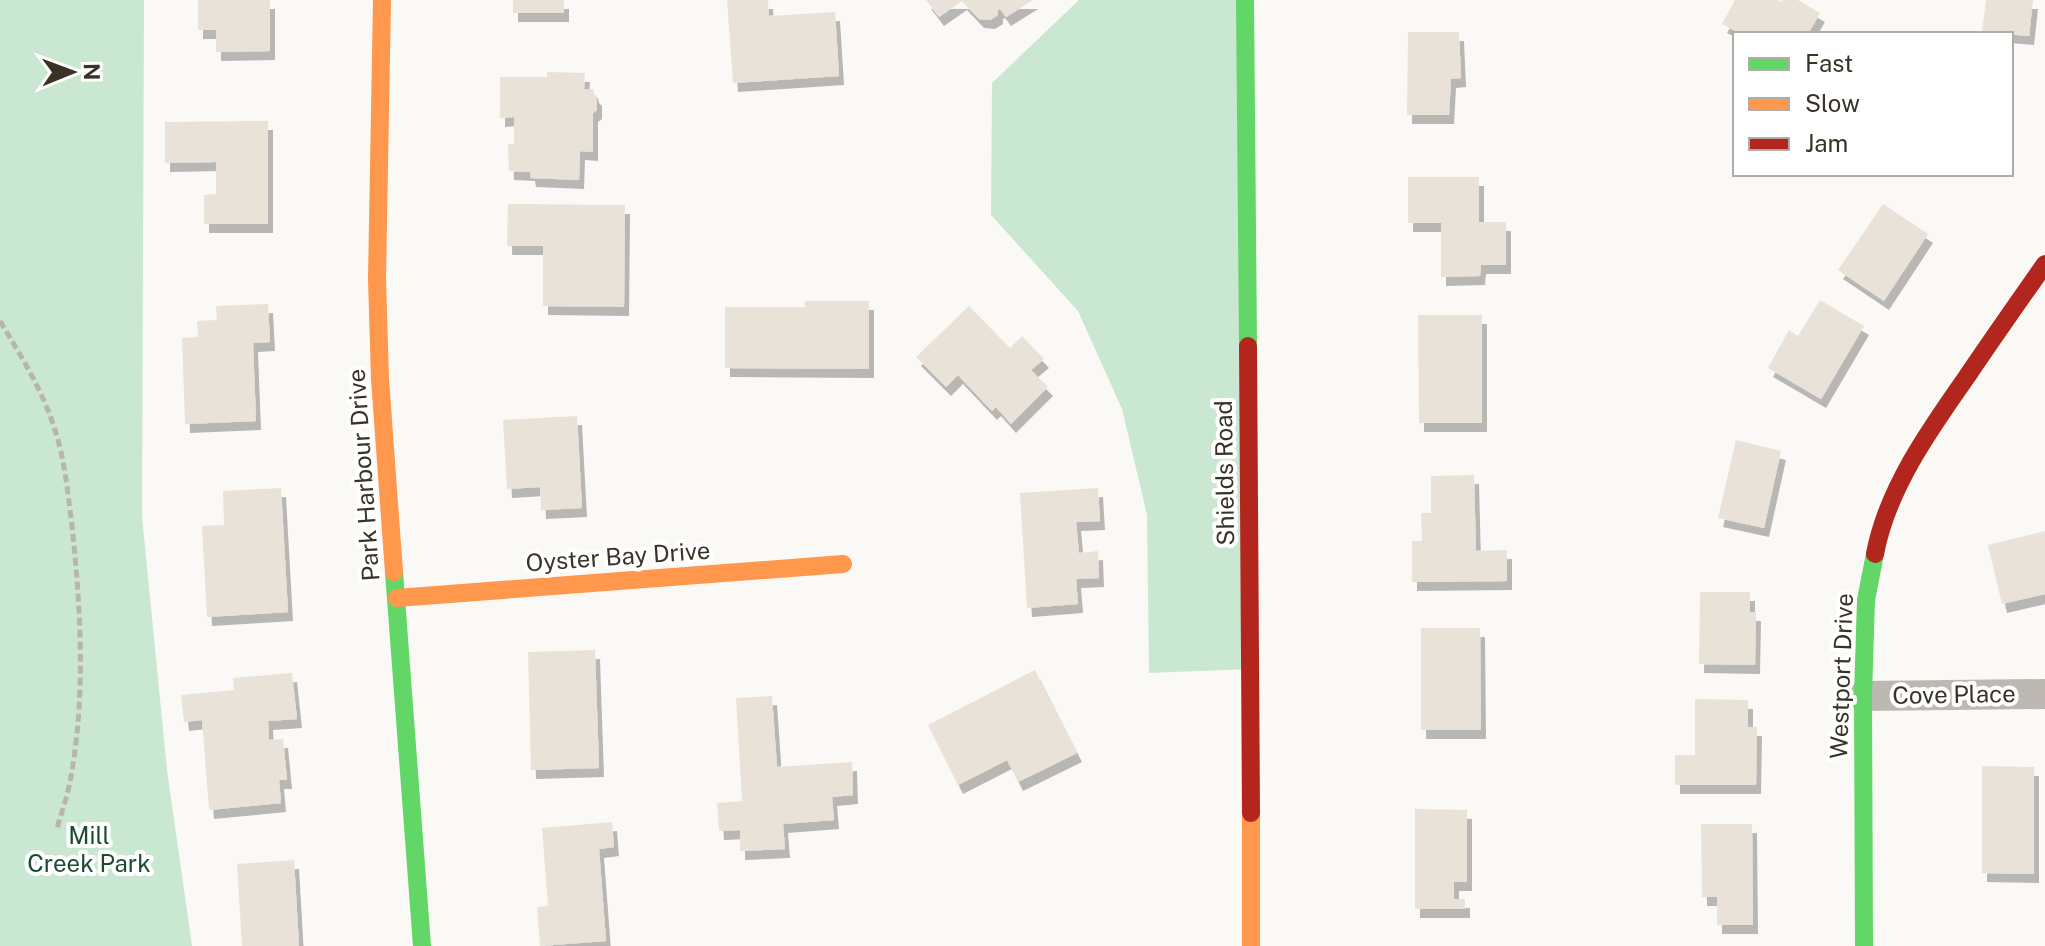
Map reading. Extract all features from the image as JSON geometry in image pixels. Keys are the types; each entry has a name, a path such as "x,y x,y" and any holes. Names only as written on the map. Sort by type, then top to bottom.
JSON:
{"street":[{"name":"Park Harbour Drive","path":"382,0 377,279 380,379 422,946"},
{"name":"Shields Road","path":"1245,0 1251,946"},
{"name":"Westport Drive","path":"1864,946 1863,696 1866,600 1876,547 1892,501 1928,432 2045,264"},
{"name":"Oyster Bay Drive","path":"397,598 843,564"},
{"name":"Cove Place","path":"1863,696 2045,694"}],"path":[{"path":"0,321 31,374 55,430 66,474 71,518 79,620 79,695 70,782 57,829"}],"green space":[{"name":"Mill Creek Park","path":"0,0 144,0 142,516 167,770 192,946 0,946"},
{"path":"1079,0 1245,0 1250,669 1149,673 1147,515 1122,409 1078,311 991,215 992,83"}],"building":[{"path":"198,0 270,0 270,51 216,52 216,30 198,30"},
{"path":"513,0 564,0 564,13 513,13"},
{"path":"727,0 768,0 769,16 835,12 839,76 733,83"},
{"path":"926,0 1033,0 1006,17 1000,9 998,15 990,20 979,19 962,1 939,17"},
{"path":"1735,0 1798,0 1820,13 1809,32 1737,32 1722,24"},
{"path":"1986,0 2033,0 2029,36 2013,35 2013,32 1982,32"},
{"path":"1408,32 1459,32 1461,78 1451,79 1449,115 1407,115"},
{"path":"547,72 585,73 584,89 593,89 597,97 597,110 593,113 593,152 580,151 579,180 531,178 530,172 509,171 508,144 514,144 514,117 500,118 500,77 547,77"},
{"path":"268,121 268,224 204,224 204,195 216,194 216,162 165,163 165,122"},
{"path":"1408,177 1479,177 1479,222 1506,222 1506,265 1481,265 1480,276 1441,277 1441,223 1408,223"},
{"path":"508,204 625,205 624,307 543,306 543,246 507,246"},
{"path":"1883,204 1928,234 1884,301 1838,270"},
{"path":"1820,300 1864,326 1821,399 1768,368 1789,330 1798,336"},
{"path":"805,301 869,301 869,369 725,368 725,307 805,307"},
{"path":"268,304 270,342 253,343 256,421 185,424 182,338 198,337 197,321 217,320 216,306"},
{"path":"969,306 1010,348 1022,336 1044,359 1031,370 1048,387 1011,424 996,407 992,411 958,375 946,387 916,357"},
{"path":"1418,315 1482,315 1482,423 1419,423"},
{"path":"577,416 582,508 541,510 540,487 507,489 503,420"},
{"path":"1736,440 1781,451 1764,528 1718,518"},
{"path":"1474,475 1476,551 1507,550 1507,581 1412,582 1412,541 1422,541 1421,513 1431,513 1431,476"},
{"path":"281,488 288,612 207,617 202,526 224,525 223,491"},
{"path":"1098,488 1100,521 1076,522 1079,553 1098,551 1099,578 1076,579 1078,604 1027,608 1020,493"},
{"path":"2045,531 2045,594 2002,604 1988,545"},
{"path":"1700,592 1750,592 1750,612 1756,612 1755,665 1699,664"},
{"path":"1421,628 1480,628 1481,730 1421,730"},
{"path":"595,650 599,768 531,770 528,652"},
{"path":"1035,670 1077,753 1018,782 1007,760 958,785 928,725"},
{"path":"292,673 297,719 268,721 269,740 283,739 287,780 279,780 281,803 209,810 202,720 184,722 181,695 234,690 233,678"},
{"path":"772,696 777,767 852,762 853,795 832,797 834,820 783,824 785,849 740,851 740,830 719,831 717,803 742,801 736,698"},
{"path":"1695,699 1748,700 1748,727 1757,727 1756,785 1675,785 1675,755 1695,755"},
{"path":"1982,766 2034,767 2034,874 1982,873"},
{"path":"1415,809 1467,810 1467,882 1454,882 1454,899 1465,899 1465,909 1415,909"},
{"path":"612,822 614,847 599,849 606,941 540,946 537,907 548,906 542,828"},
{"path":"1701,824 1752,824 1753,925 1717,925 1717,897 1702,897"},
{"path":"294,860 299,946 242,946 237,864"}],"traffic: fast":[{"path":"1245,0 1248,346"},
{"path":"1864,946 1863,696 1866,600 1875,554"},
{"path":"394,572 422,946"}],"traffic: slow":[{"path":"382,0 377,279 380,379 394,572"},
{"path":"397,598 843,564"},
{"path":"1251,813 1251,946"}],"traffic: jam":[{"path":"1875,554 1889,506 1912,460 2045,264"},
{"path":"1248,346 1251,813"}]}
